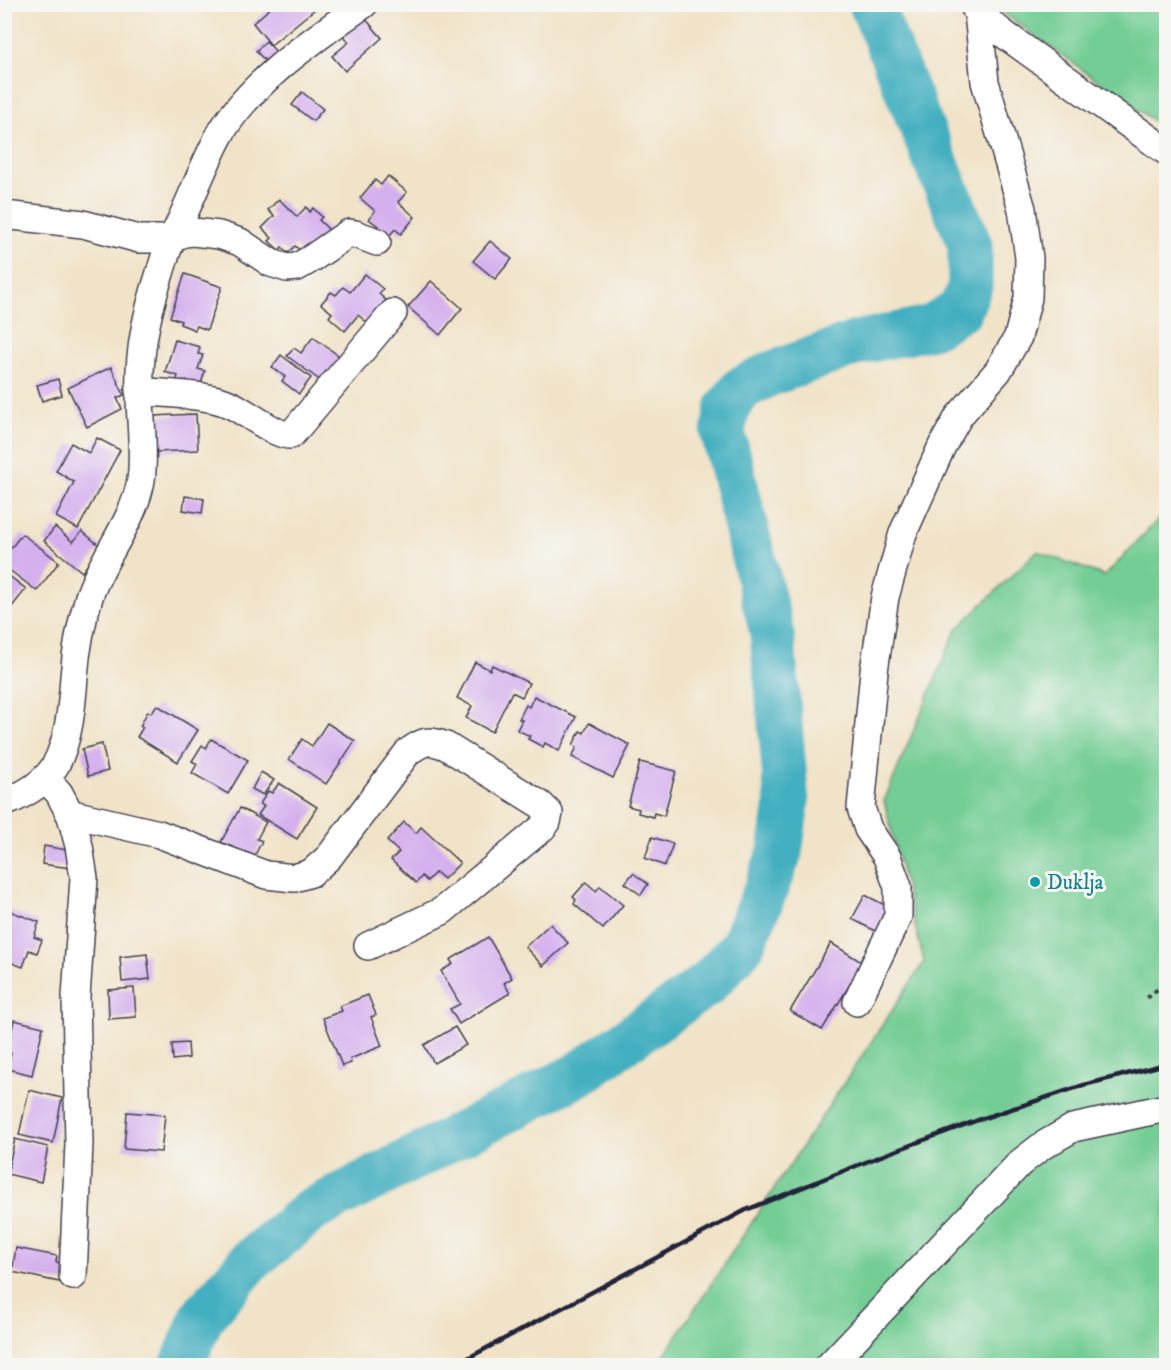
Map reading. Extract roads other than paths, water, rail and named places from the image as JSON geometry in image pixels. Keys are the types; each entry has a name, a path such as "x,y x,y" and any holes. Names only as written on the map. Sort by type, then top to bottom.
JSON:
{"street":[{"path":"4,803 20,796 45,778 56,765 73,702 74,676 81,628 90,594 132,508 141,481 141,348 146,317 171,239 222,132 238,110 288,60 364,4"},
{"path":"975,9 1001,33 1167,151"},
{"path":"857,1002 898,916 898,887 887,857 868,829 861,808 874,671 885,597 903,533 942,446 959,416 998,371 1013,346 1018,337 1028,298 1029,258 1022,209 985,82 975,9"},
{"path":"4,215 83,224 139,239 171,239 183,233 201,232 219,235 240,242 271,263 287,268 297,267 349,233 377,242"},
{"path":"140,391 226,402 280,433 286,436 291,435 393,313"},
{"path":"70,816 77,815 159,834 266,875 294,878 311,873 329,857 408,752 420,742 435,741 541,805 549,813 547,822 542,828 442,911 368,946"},
{"path":"45,778 59,793 70,816 79,846 84,878 76,997 79,1144 73,1276"},
{"path":"829,1365 1020,1163 1042,1146 1073,1128 1167,1108"}],"waterway":[{"path":"182,1366 202,1317 251,1260 312,1210 579,1074 707,984 742,946 780,852 787,803 772,633 723,433 727,408 742,388 770,374 857,343 932,327 960,310 970,286 970,245 871,4"}],"railway":[{"path":"453,1366 746,1210 978,1120 1084,1085 1166,1064"}],"place":[{"name":"Duklja","path":"1035,882"}]}
